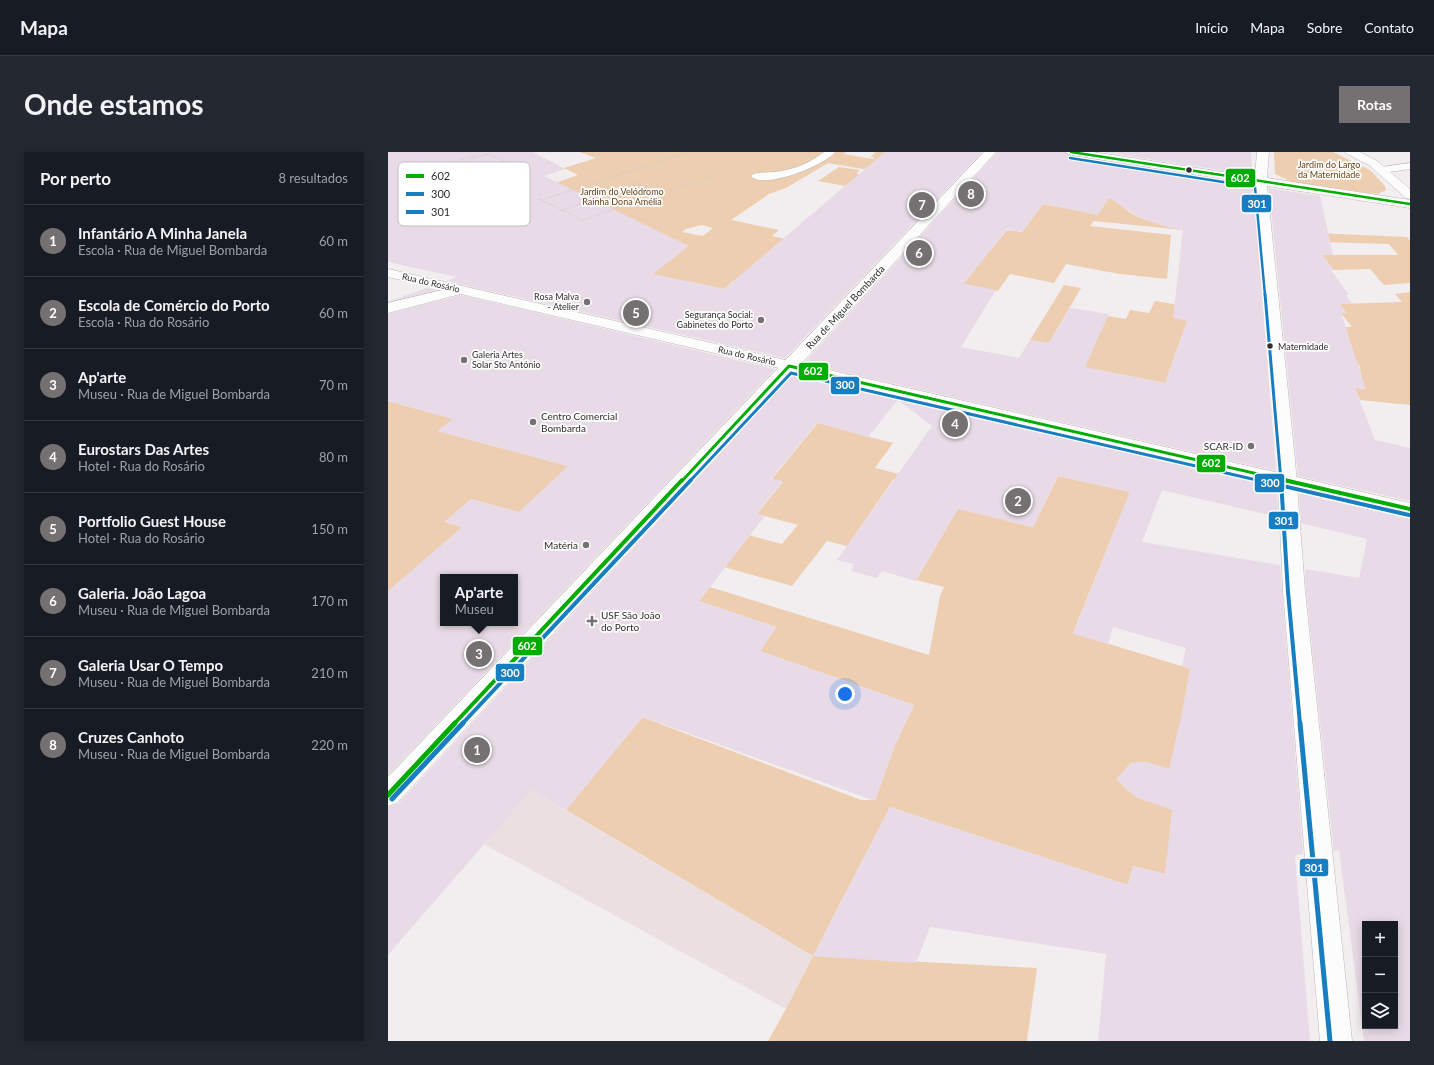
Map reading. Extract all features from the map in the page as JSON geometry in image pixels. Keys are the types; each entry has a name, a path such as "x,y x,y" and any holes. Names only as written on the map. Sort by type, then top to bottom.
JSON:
{"street":[{"name":"Rua de Miguel Bombarda","path":"388,795 990,152"},
{"path":"1071,152 1410,204"},
{"path":"1263,152 1261,182 1287,480 1294,590 1336,1041"},
{"path":"1351,152 1373,163 1410,195"},
{"name":"Rua do Rosário","path":"388,273 1410,509"},
{"path":"388,308 459,290"}],"lane":[{"path":"756,176 774,177 788,173 811,164 830,152"},
{"path":"1382,170 1410,166"}],"path":[{"path":"687,152 541,200 583,220 741,165"},
{"path":"464,162 489,154 506,162"},
{"path":"452,162 478,155"},
{"path":"452,159 456,161"},
{"path":"618,175 660,193"},
{"path":"562,210 638,184"}],"shaded area":[{"path":"457,749 531,790 813,956 786,1009 484,844"}],"green space":[{"name":"Jardim do Velódromo Rainha Dona Amélia","path":"580,152 846,152 844,154 873,159 874,157 870,157 876,152 973,152 899,175 828,163 786,188 769,194 731,220 779,230 772,236 795,241 759,286 733,281 724,289 686,281 680,285 411,226 530,226 530,189 555,183 578,175 564,168 596,158","holes":["702,225 713,228 703,236 682,232 686,229"]},
{"name":"Jardim do Largo da Maternidade","path":"1274,152 1333,152 1370,170 1385,186 1386,190 1378,194 1290,181 1275,174"},
{"path":"839,167 859,170 857,174 872,191 818,181"},
{"path":"1113,192 1124,208 1133,214 1153,222 1183,230 1094,221 1090,226 1171,235 1167,279 1120,274 1066,264 1054,283 1010,274 998,291 940,279 990,251 1007,230 1022,232 1043,204 1098,214"},
{"name":"Jardim do Velódromo Rainha Dona Amélia","path":"398,219 398,223 388,221"},
{"path":"1316,233 1407,237 1410,241 1410,283 1384,285 1370,269 1334,270 1322,255 1398,255 1389,244 1319,242"},
{"path":"1064,285 1081,288 1049,343 1030,340"},
{"path":"1410,292 1410,405 1360,400 1355,388 1365,389 1354,373 1361,373 1359,365 1289,362 1285,330 1352,327 1341,313 1340,304 1402,302 1395,294"},
{"path":"1155,301 1192,307 1205,338 1182,335 1165,383 1124,375 1058,369 1108,316 1126,319 1130,310 1149,313"},
{"path":"388,401 453,419 438,431 568,466 544,519 471,499 445,522 528,546 417,567 388,591"},
{"path":"825,414 854,433 893,443 875,468 919,479 914,486 893,480 847,546 827,541 792,586 717,565 741,533 782,544 798,525 757,514 783,482 772,479"},
{"path":"984,465 1007,521 1033,527 1058,476 1130,492 1073,633 1191,669 1183,773 1146,762 1131,763 1121,774 1122,785 1136,797 1225,828 1175,862 1167,859 1165,874 1133,866 1128,885 890,807 813,956 566,810 642,717 861,800 875,800 895,745 914,705 760,651 776,627 699,601 710,587 929,655 940,596 944,587 916,580"},
{"path":"813,956 1037,968 1027,1041 768,1041"}],"building":[{"path":"388,152 533,152 565,169 544,176 689,246 653,274 724,289 885,152 982,152 785,358 446,281 457,277 388,262"},
{"path":"997,152 1064,152 1071,156 1253,185 1276,471 804,363","holes":["1109,198 1141,218 1170,228 1183,230 1173,318 1187,321 1165,383 1085,367 1109,314 1070,308 1049,343 1030,340 1019,358 961,347 996,290 964,284 1007,229 1022,232 1043,204 1098,215"]},
{"path":"1103,152 1251,152 1252,175"},
{"path":"1269,188 1320,196 1333,255 1322,255 1334,270 1331,270 1349,295 1346,295 1352,304 1340,304 1347,313 1341,313 1366,389 1355,388 1375,440 1410,448 1410,501 1298,476"},
{"path":"427,288 437,290 390,301"},
{"path":"461,295 775,369 388,775 388,591 462,527 444,522 471,499 519,512 568,466 437,431 453,419 388,401 388,314"},
{"path":"794,373 1277,485 1278,517 1162,490 1142,542 1280,565 1303,854 1295,855 1310,1041 1098,1041 1106,954 930,927 916,963 813,956 890,807 1128,885 1133,866 1165,874 1172,810 1136,797 1116,779 1131,763 1146,762 1169,769 1190,668 1182,666 1186,648 1113,627 1108,644 1073,634 1130,492 1058,476 1033,527 958,509 916,581 882,571 877,578 851,571 854,564 837,560 932,426 898,400 868,437 817,423 771,479 783,481 757,513 765,516 699,601 776,627 760,651 914,705 895,745 875,801 643,717 566,810 531,790 388,955 388,807 398,804"},
{"path":"1299,491 1410,516 1410,1041 1364,1041 1362,1029 1398,1029 1398,921 1362,921 1362,1026 1339,850 1334,851 1306,591 1305,569 1359,578 1367,539 1301,523"}],"transit line":[{"name":"602","path":"1071,152 1410,204"},
{"name":"301","path":"1070,158 1255,187 1280,460 1288,592 1330,1041"},
{"name":"602","path":"388,795 789,366 1410,509"},
{"name":"300","path":"392,799 791,373 1409,515"}],"place":[{"name":"Cruzes Canhoto","path":"971,194"},
{"name":"Galeria Usar O Tempo","path":"922,205"},
{"name":"Galeria. João Lagoa","path":"919,253"},
{"name":"Rosa Malva - Atelier","path":"587,302"},
{"name":"Portfolio Guest House","path":"636,313"},
{"name":"Segurança Social: Gabinetes do Porto","path":"761,320"},
{"name":"Maternidade","path":"1270,346"},
{"name":"Galeria Artes Solar Sto António","path":"464,360"},
{"name":"Centro Comercial Bombarda","path":"533,422"},
{"name":"Eurostars Das Artes","path":"955,424"},
{"name":"SCAR-ID","path":"1251,446"},
{"name":"Escola de Comércio do Porto","path":"1018,501"},
{"name":"Matéria","path":"586,545"},
{"name":"USF São João do Porto","path":"592,621"},
{"name":"Ap'arte","path":"479,654"},
{"name":"Infantário A Minha Janela","path":"477,750"}]}
